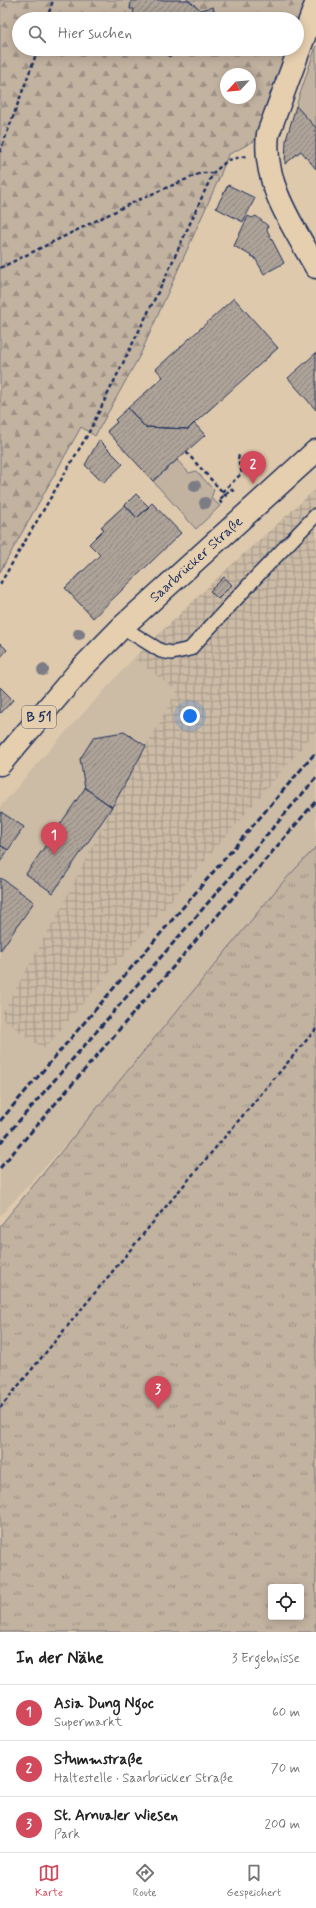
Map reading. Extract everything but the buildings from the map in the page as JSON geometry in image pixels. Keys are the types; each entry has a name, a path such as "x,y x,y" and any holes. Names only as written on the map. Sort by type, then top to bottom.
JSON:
{"main road":[{"path":"304,36 316,4"},
{"path":"297,56 268,134 266,151 276,192 316,267"},
{"name":"Saarbrücker Straße","path":"0,764 80,670 122,627 316,451"}],"lane":[{"path":"122,627 161,651 172,653 190,649 316,515"}],"path":[{"path":"49,12 53,0"},
{"path":"0,152 35,56"},
{"path":"0,584 88,434 165,278 213,173 228,160 266,151"},
{"path":"0,268 136,201 201,173 213,173"},
{"path":"186,452 228,498"},
{"path":"222,492 242,473 238,461 239,453"},
{"path":"228,486 234,492"},
{"path":"222,504 219,500 231,489"},
{"path":"0,1408 173,1198 316,1029"}],"shaded area":[{"path":"316,489 316,862 174,1026 0,1216 0,807 43,757 134,658 227,569"},
{"path":"316,489 316,731 44,1049 0,1017 60,910 112,807 177,691 134,658 227,569"}],"green space":[{"path":"0,0 306,0 302,12 12,12 12,56 285,56 254,141 228,155 140,355 95,436 81,427 0,572"},
{"path":"316,46 316,128 296,106"},
{"path":"177,460 189,473 196,471 214,490 211,498 220,506 196,529 153,481"},
{"path":"316,847 316,1632 0,1632 0,1226 282,883"}],"railway":[{"path":"0,1121 316,752"},
{"path":"0,1143 316,778"},
{"path":"0,1168 316,801"}],"place":[{"name":"Stummstraße","path":"253,484"},
{"name":"Asia Dung Ngoc","path":"54,855"},
{"name":"St. Arnualer Wiesen","path":"158,1409"}]}
